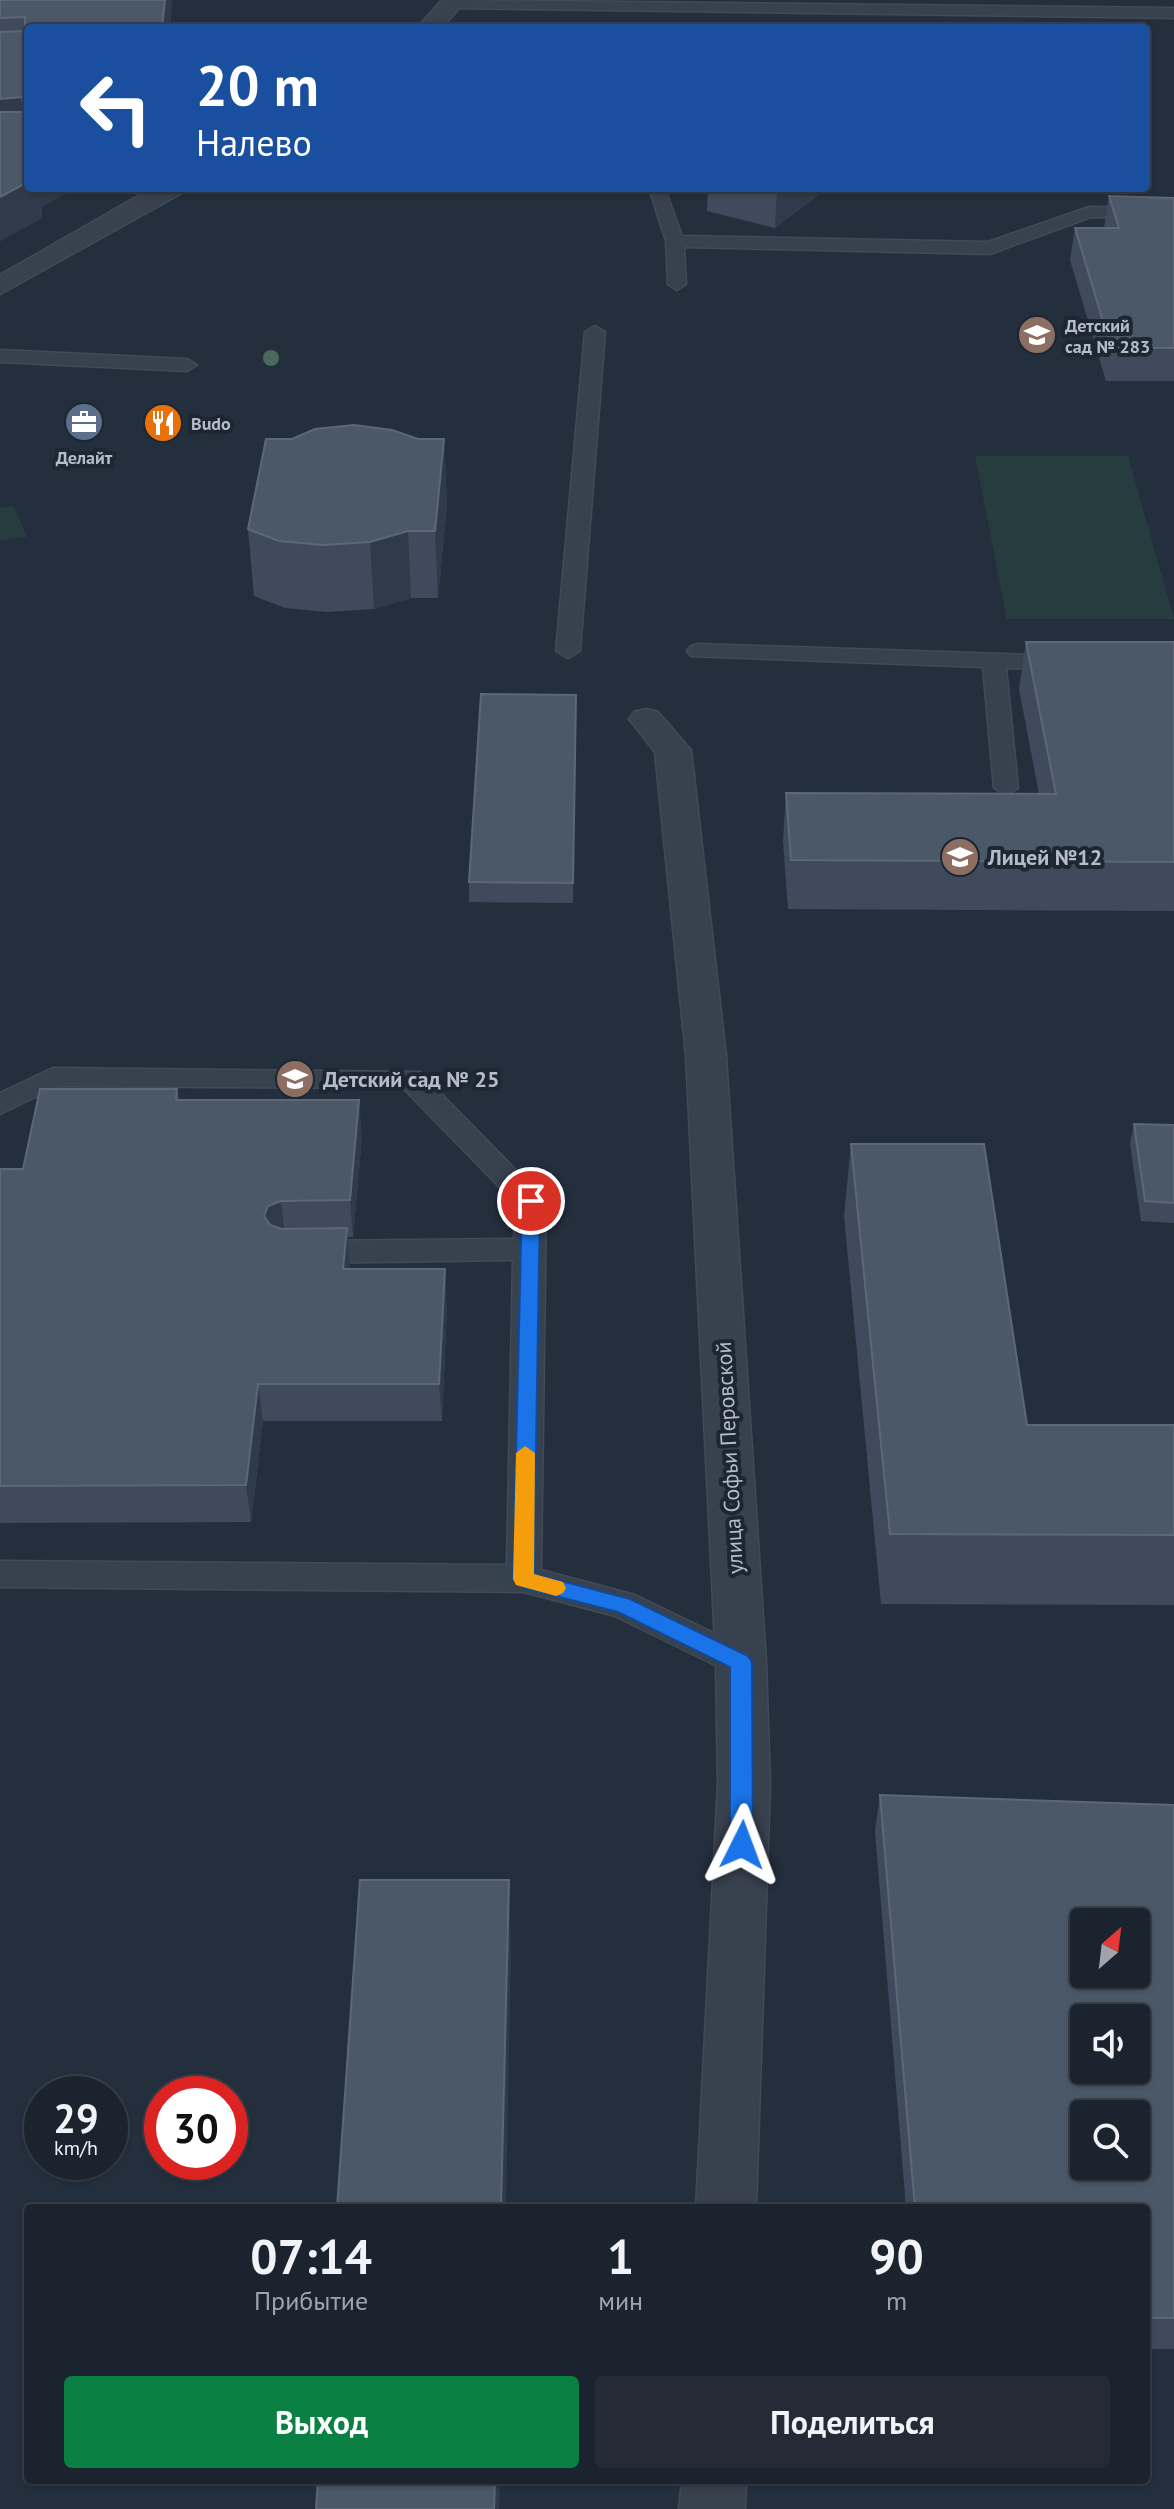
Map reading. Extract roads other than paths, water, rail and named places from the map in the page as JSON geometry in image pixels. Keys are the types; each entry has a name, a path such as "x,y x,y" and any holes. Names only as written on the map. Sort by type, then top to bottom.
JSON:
{"street":[{"path":"433,24 454,3"},
{"path":"0,286 164,192"},
{"name":"улица Софьи Перовской","path":"646,719 673,750 706,1056 741,1662 744,1784 726,2204"},
{"path":"712,2509 714,2484"}],"lane":[{"path":"454,3 1174,13"},
{"path":"554,24 555,6"},
{"path":"886,24 907,9"},
{"path":"658,192 675,241 677,284"},
{"path":"675,241 990,248 1089,212 1174,213"},
{"path":"568,651 595,332"},
{"path":"0,356 187,365"},
{"path":"699,651 1095,664"},
{"path":"994,660 1006,788"},
{"path":"0,1105 53,1077 410,1079 531,1201 524,1579"},
{"path":"286,1252 528,1249"},
{"path":"0,1574 524,1579 623,1605 741,1662"}],"place":[{"name":"Детский сад № 283","path":"1037,335"},
{"name":"Делайт","path":"84,422"},
{"name":"Budo","path":"163,423"},
{"name":"Лицей №12","path":"960,857"},
{"name":"Детский сад № 25","path":"295,1079"}]}
